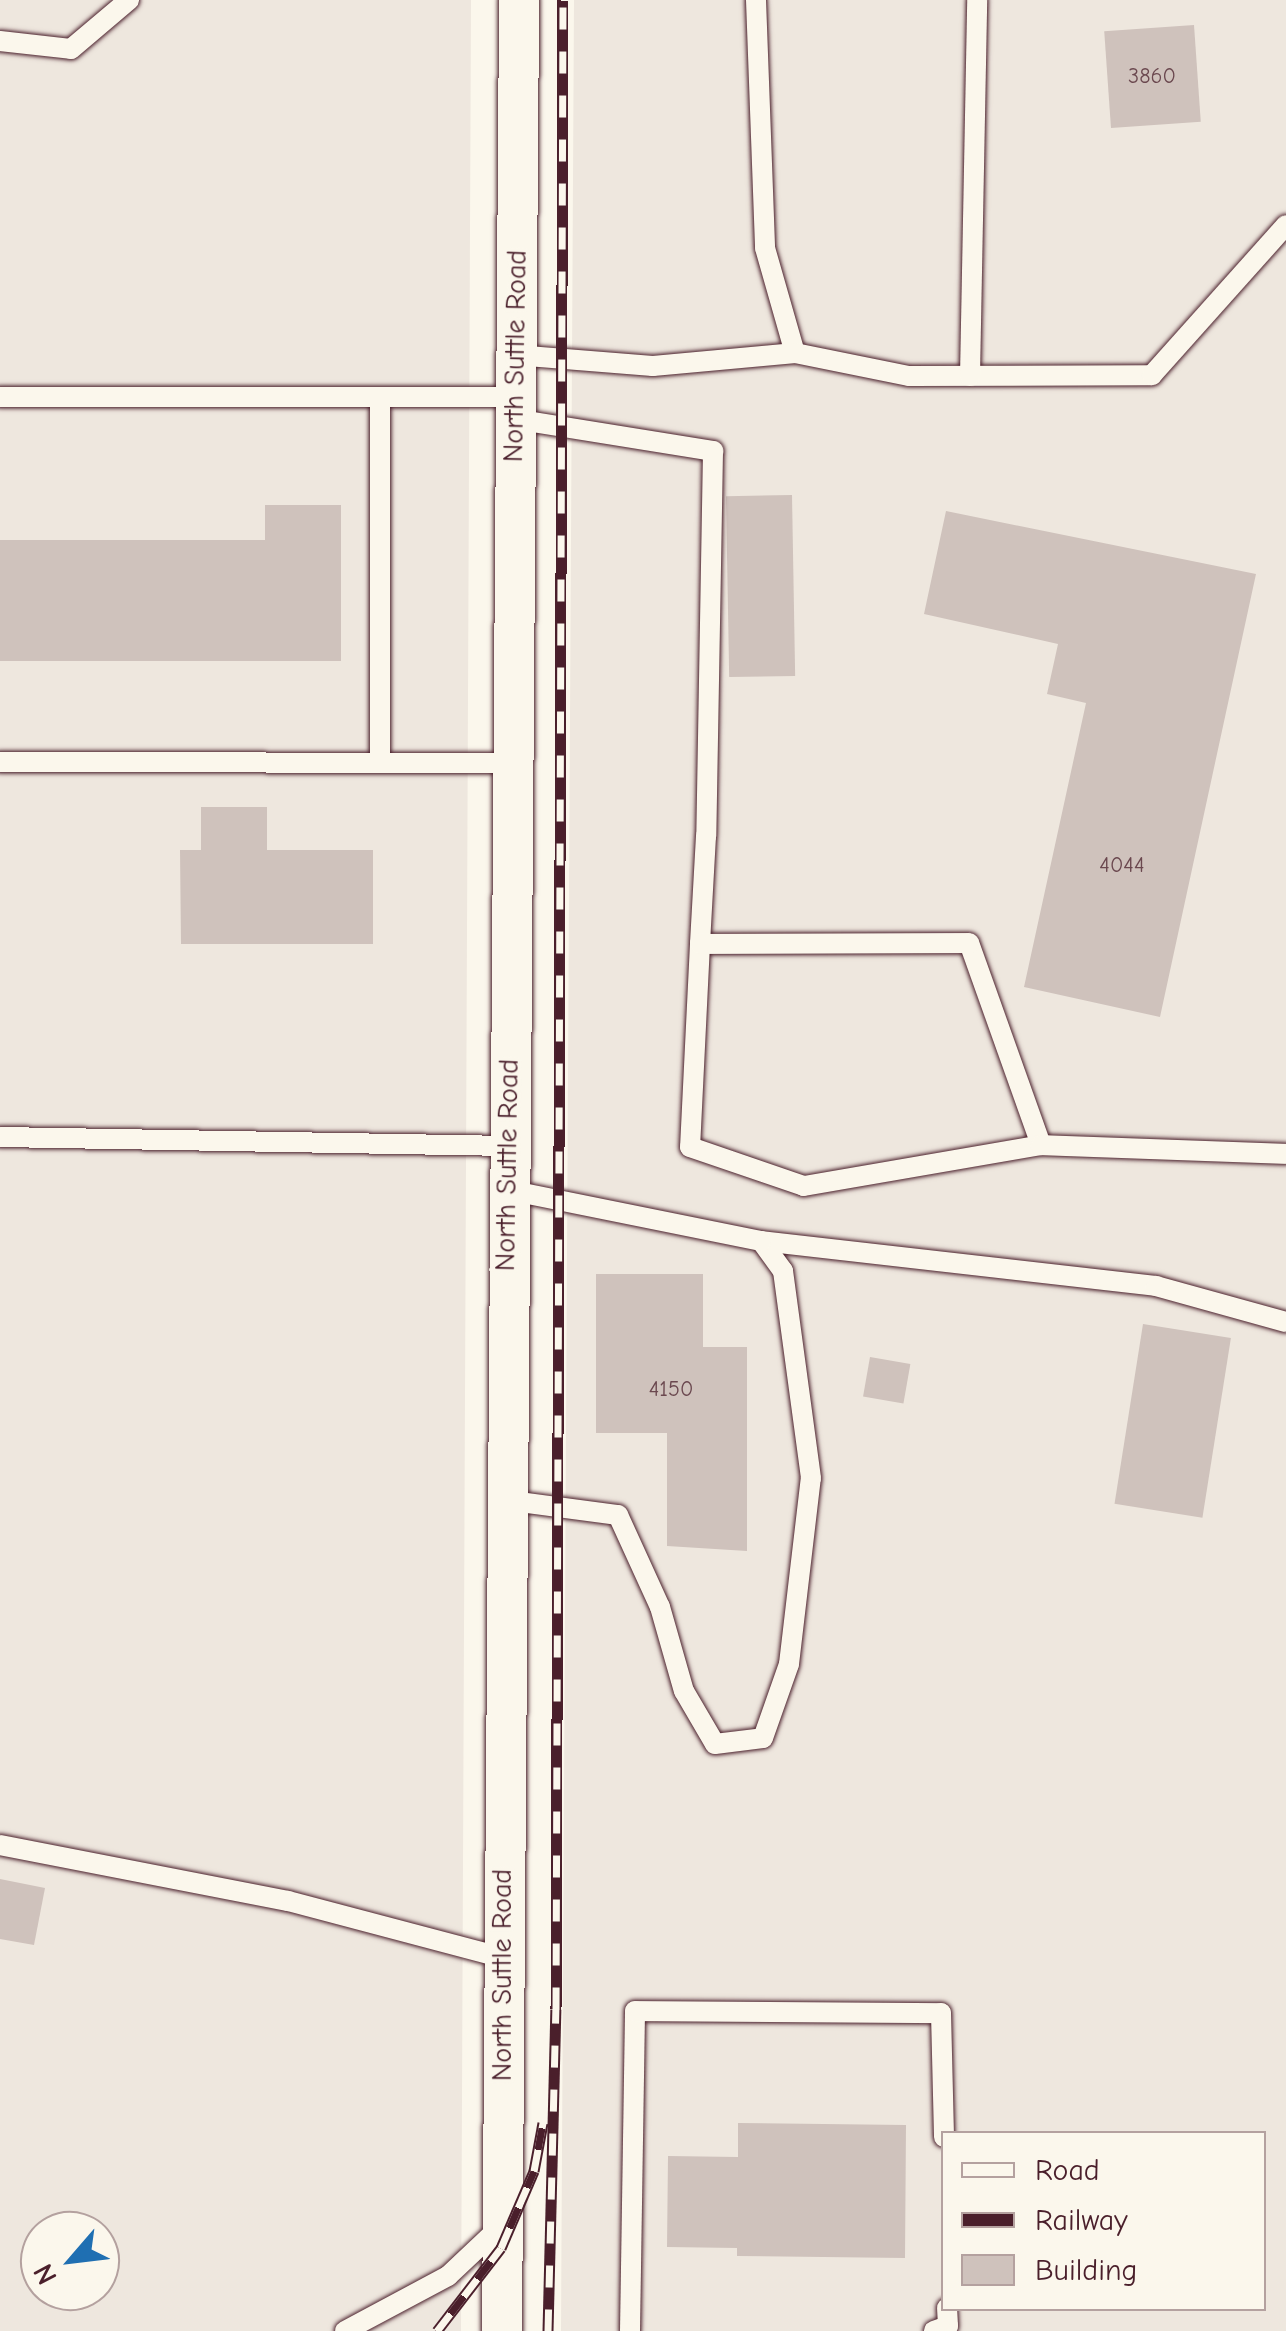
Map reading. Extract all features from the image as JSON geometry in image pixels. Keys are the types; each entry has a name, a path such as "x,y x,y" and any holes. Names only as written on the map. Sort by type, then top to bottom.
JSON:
{"street":[{"name":"North Suttle Road","path":"502,2331 504,1500 519,0"}],"lane":[{"path":"0,41 70,49 129,0"},
{"path":"756,0 765,248 796,353"},
{"path":"970,376 978,0"},
{"path":"514,354 654,366 796,353 909,376 1152,374 1286,225"},
{"path":"0,397 380,397 514,408 713,451 700,944 690,1147 804,1186 1041,1145 1286,1154"},
{"path":"380,397 380,762"},
{"path":"0,762 511,763"},
{"path":"700,944 970,942 1041,1145"},
{"path":"0,1137 508,1146"},
{"path":"507,1190 761,1242 1156,1286 1286,1322"},
{"path":"504,1500 618,1515 660,1608 684,1691 715,1744 762,1738 789,1664 811,1478 783,1272 761,1242"},
{"path":"0,1844 288,1901 502,1958"},
{"path":"630,2331 635,2010 941,2013 944,2131"},
{"path":"346,2331 448,2276 501,2226"},
{"path":"934,2331 948,2326 947,2311"}],"shaded area":[{"path":"0,0 471,0 461,2331 0,2331"},
{"path":"574,0 1286,0 1286,2331 561,2331"}],"building":[{"path":"1194,25 1201,122 1111,128 1104,31"},
{"path":"792,495 795,676 729,677 726,496"},
{"path":"265,505 341,505 341,661 0,661 0,540 265,540"},
{"path":"946,511 1256,574 1160,1017 1024,987 1086,703 1047,694 1058,644 924,614"},
{"path":"201,807 267,807 267,850 373,850 373,944 181,944 180,850 201,850"},
{"path":"596,1274 703,1274 703,1347 747,1347 747,1551 667,1546 667,1433 596,1433"},
{"path":"1143,1324 1231,1338 1202,1518 1115,1504"},
{"path":"870,1357 910,1364 903,1404 863,1396"},
{"path":"0,1879 45,1888 34,1945 0,1939"},
{"path":"738,2123 906,2125 905,2258 737,2256 737,2248 667,2247 668,2156 738,2157"}],"railway":[{"path":"548,2331 556,2009 563,0"},
{"path":"437,2331 501,2248 534,2171 543,2123"}]}
